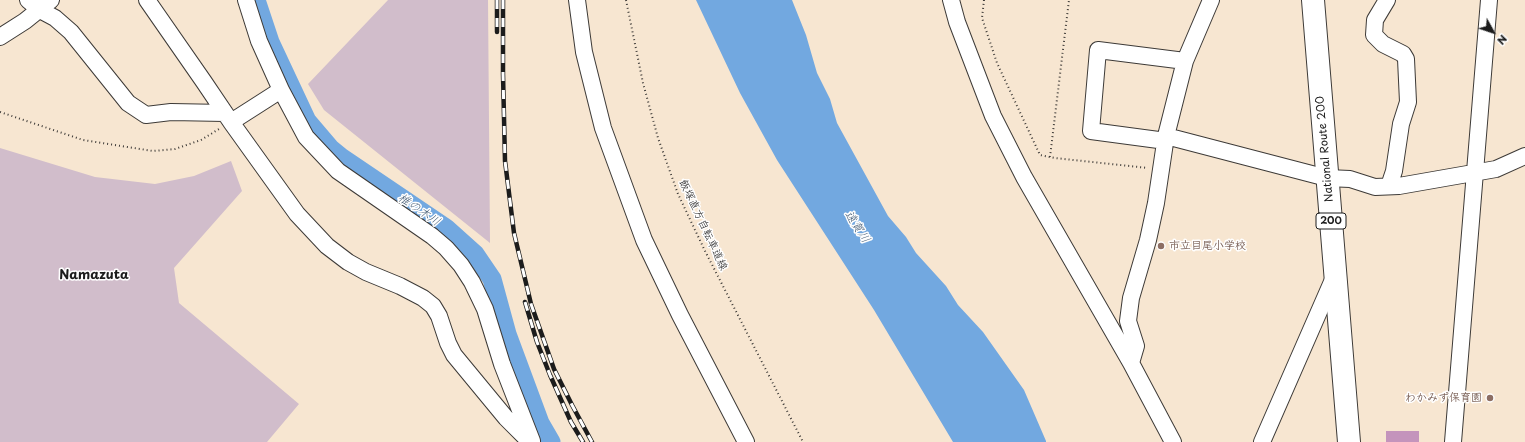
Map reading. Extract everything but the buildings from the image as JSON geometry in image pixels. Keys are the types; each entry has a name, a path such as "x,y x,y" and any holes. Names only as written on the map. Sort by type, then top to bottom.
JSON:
{"highway":[{"name":"National Route 200","path":"1313,0 1349,442"}],"street":[{"path":"147,0 228,118 297,214 327,246 354,266 400,286 423,298 433,306 439,316 448,343 454,355 506,418 531,442"},
{"path":"246,0 258,41 281,90 306,137 338,171 432,236 446,248 461,265 472,282 485,309 502,364 531,442"},
{"path":"577,0 584,52 603,128 644,240 680,314 746,442"},
{"path":"951,0 962,36 993,116 1024,177 1132,364 1173,442"},
{"path":"1132,364 1136,346 1128,321 1131,298 1148,240 1156,203 1166,139 1185,61 1211,0"},
{"path":"1387,0 1375,20 1374,35 1383,44 1403,54 1406,58 1408,102 1401,124 1394,171 1389,186"},
{"path":"1453,442 1489,0"},
{"path":"0,37 25,22 39,3 71,32 128,103 146,115 172,112 228,118 281,90"},
{"path":"1185,61 1098,50 1091,132 1166,139 1327,178 1350,179 1375,187 1496,169 1525,156"},
{"path":"1262,442 1336,272"}],"path":[{"name":"飯塚直方自転車道線","path":"626,0 643,83 658,138 678,194 705,251 803,442"},
{"path":"984,0 982,18 997,63 1040,156 1161,170"},
{"path":"1050,158 1069,0"},
{"path":"0,112 83,140 153,151 175,149 201,140 228,118"}],"shaded area":[{"path":"388,0 488,0 490,243 324,110 308,84"},
{"path":"0,148 95,177 155,184 194,176 231,161 242,191 174,268 179,303 299,404 267,442 0,442"}],"water":[{"name":"遠賀川","path":"696,0 792,0 806,35 817,73 830,99 837,123 888,216 906,237 916,253 946,286 958,305 983,332 1024,390 1046,442 953,442 874,310 777,160 740,93"}],"waterway":[{"name":"椎の木川","path":"256,0 270,42 307,121 330,148 341,157 446,228 475,254 492,279 507,334 540,423 551,442"}],"railway":[{"path":"497,0 497,32"},
{"path":"503,0 505,161 514,233 531,304 554,369 592,442"},
{"path":"525,302 537,342 550,375 571,422 583,442"}],"place":[{"name":"市立目尾小学校","path":"1161,246"},
{"name":"わかみず保育園","path":"1490,398"}],"district":[{"name":"Namazuta","path":"94,275"}]}
